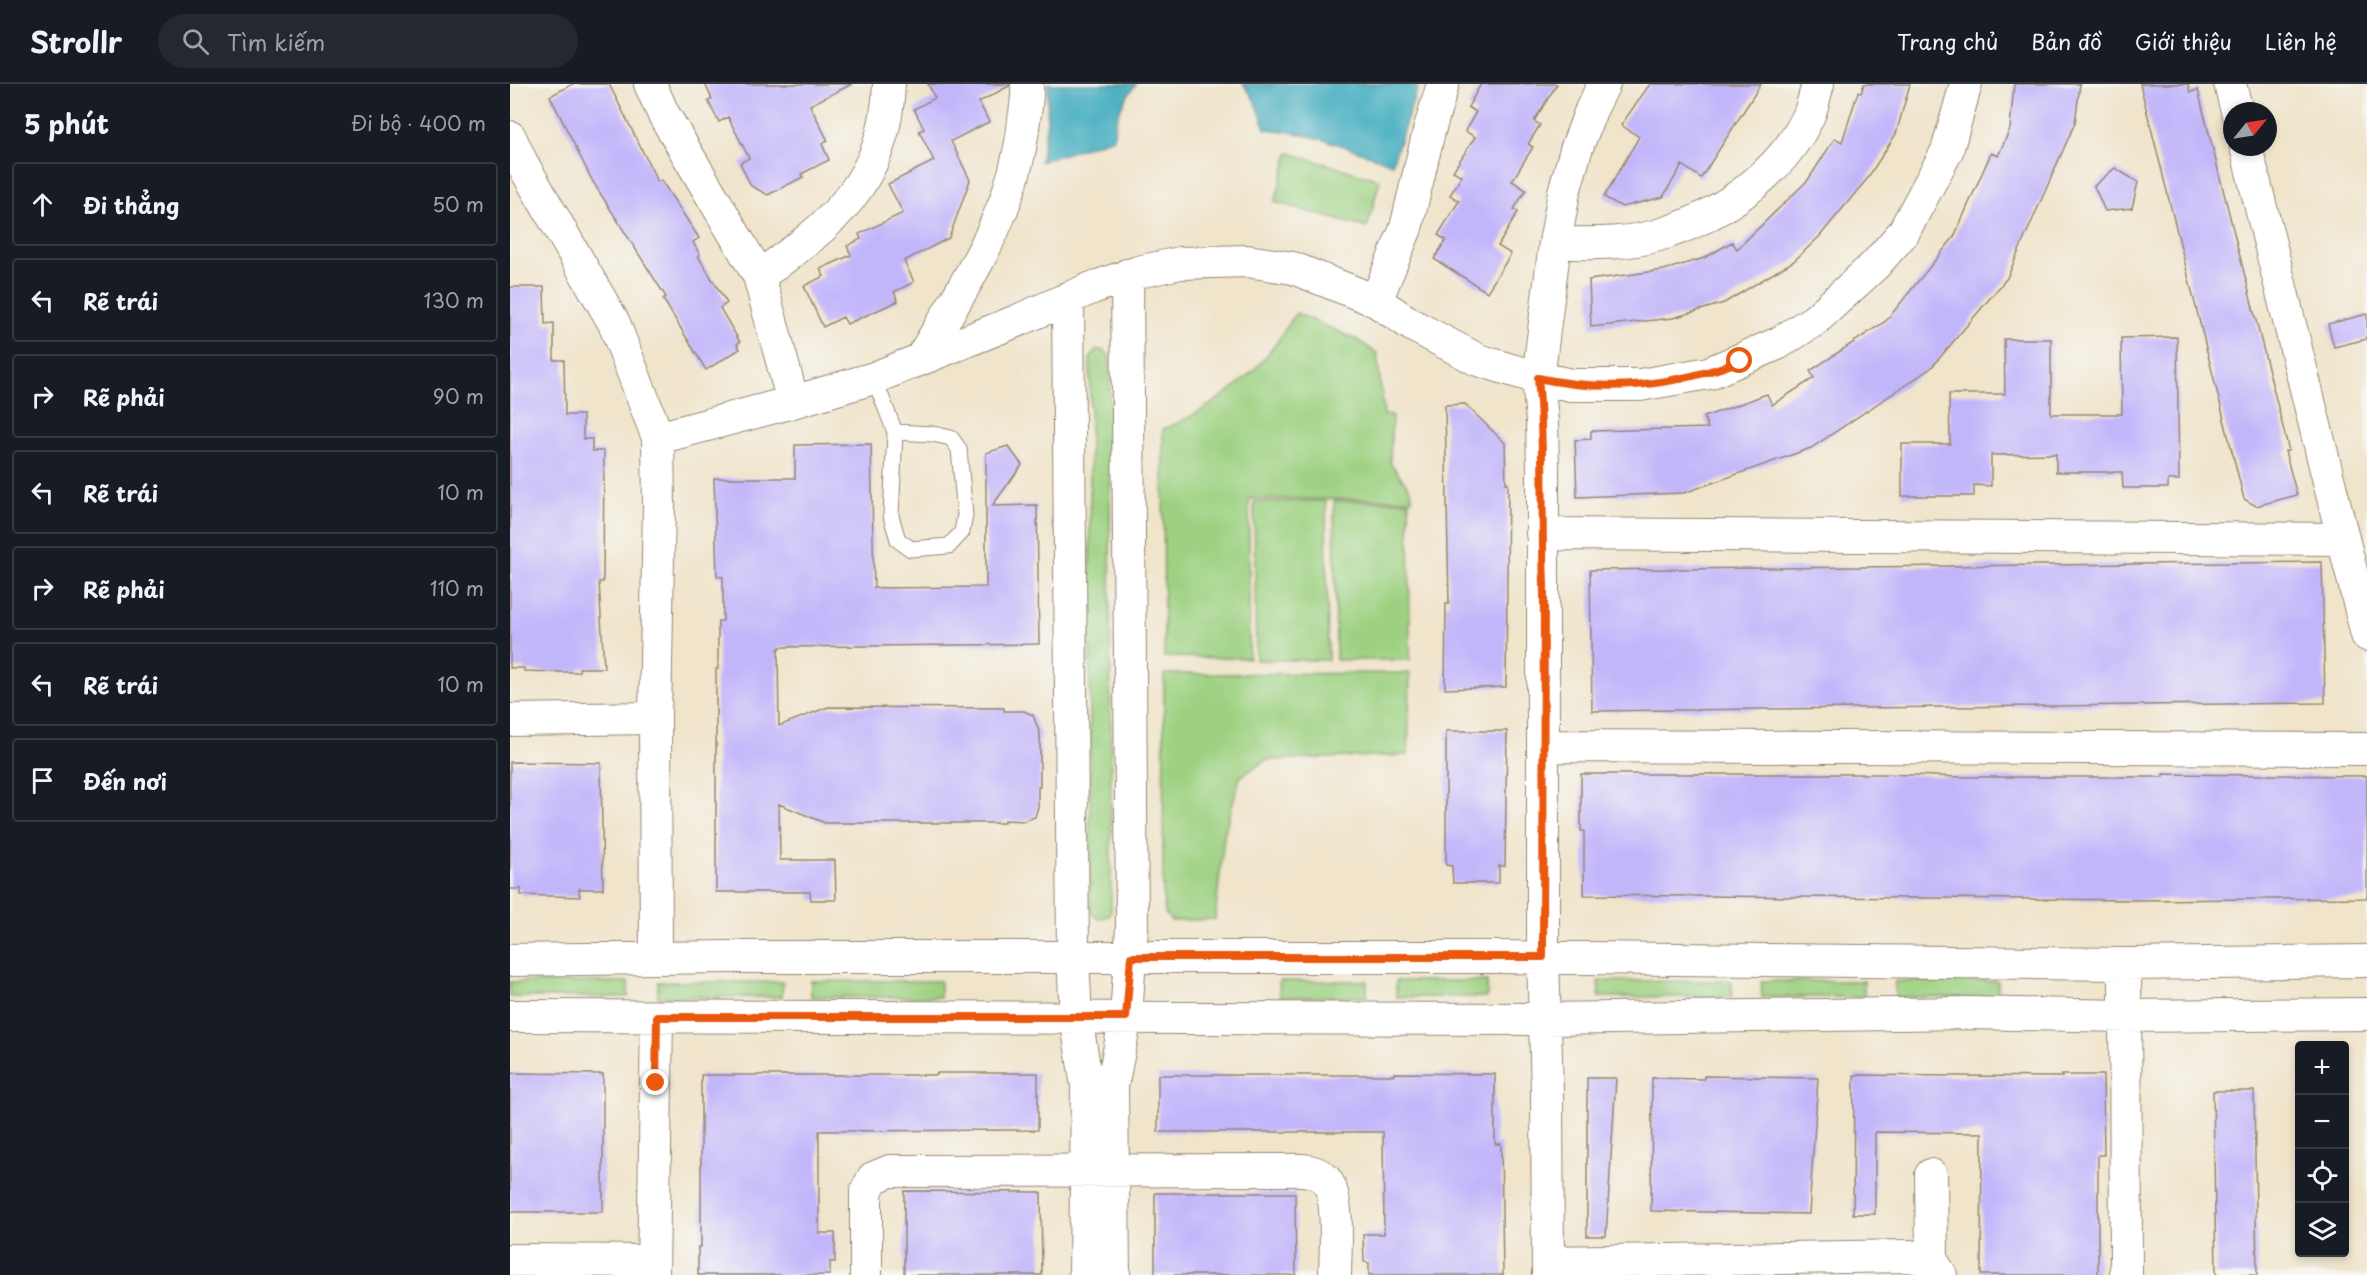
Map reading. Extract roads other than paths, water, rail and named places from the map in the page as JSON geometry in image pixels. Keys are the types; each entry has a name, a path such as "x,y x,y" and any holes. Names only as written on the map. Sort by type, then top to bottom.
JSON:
{"street":[{"path":"650,84 663,113 759,276 793,402"},
{"path":"759,276 794,251 837,214 863,182 876,156 888,113 889,84"},
{"path":"922,357 975,269 996,226 1012,183 1022,144 1027,84"},
{"path":"1376,301 1406,228 1443,84"},
{"path":"1604,84 1591,110 1576,150 1564,192 1555,243 1538,378 1542,421 1544,584 1543,957 1548,1268 1760,1267 1911,1256 1936,1268 1931,1175"},
{"path":"1555,243 1617,243 1655,236 1695,222 1733,200 1762,178 1791,145 1809,114 1818,84"},
{"path":"658,438 874,378 1126,275 1180,263 1247,261 1293,268 1376,301 1412,325 1478,360 1538,378 1571,385 1640,385 1709,373 1779,343 1815,320 1875,265 1903,233 1947,151 1966,84"},
{"path":"2230,84 2235,102"},
{"path":"510,137 522,163 614,323 658,438 655,718 656,958"},
{"path":"2248,156 2367,634"},
{"path":"1085,1275 1112,1086 1126,1017 1131,957 1126,275"},
{"path":"1068,298 1073,957 1076,1017 1114,1275"},
{"path":"1542,534 2343,539"},
{"path":"510,720 655,718"},
{"path":"1543,746 2367,749"},
{"path":"510,960 1543,957 2125,964 2367,961"},
{"path":"2125,964 2126,1275"},
{"path":"510,1016 1545,1019 1967,1013 2125,1016 2367,1014"},
{"path":"510,1260 653,1268 657,1017"},
{"path":"866,1275 866,1192 873,1178 890,1171 1100,1170 1307,1170 1325,1179 1334,1199 1335,1275"}],"lane":[{"path":"874,378 895,432 891,516 898,540 911,549 949,546 962,532 964,515 959,449 951,438 933,434 895,432"}],"water":[{"path":"1048,84 1136,84 1120,109 1114,138 1040,162 1047,121"},
{"path":"1243,84 1419,84 1392,164 1314,137 1265,129 1257,105"}]}
